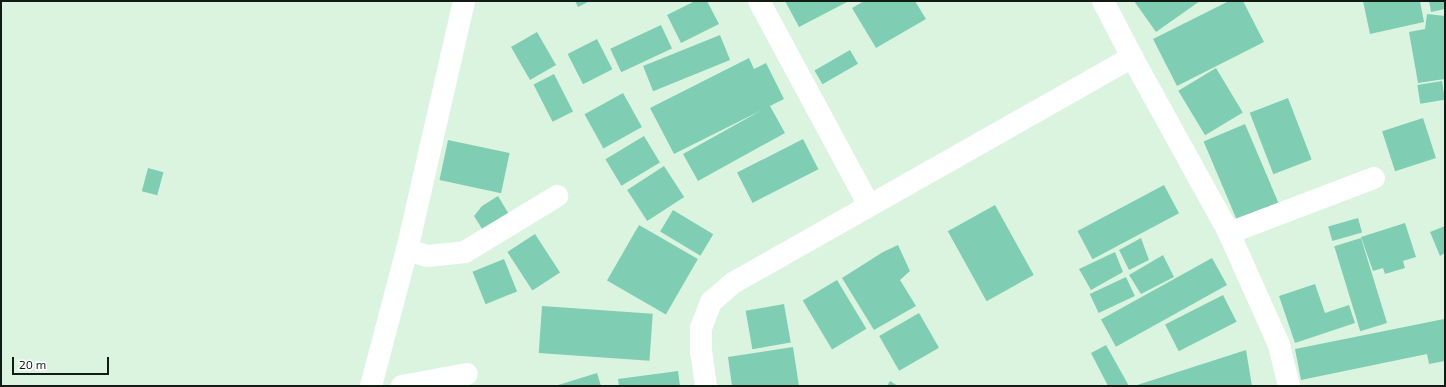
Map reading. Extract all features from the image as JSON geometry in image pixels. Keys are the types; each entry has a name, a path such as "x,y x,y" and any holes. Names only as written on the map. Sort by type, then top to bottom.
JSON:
{"street":[{"path":"371,386 407,250 464,1"},
{"path":"759,1 869,205"},
{"path":"1103,1 1132,57 1229,233 1279,345 1289,386"},
{"path":"706,386 701,352 701,328 712,302 733,283 1132,57"},
{"path":"1229,233 1374,178"},
{"path":"407,250 428,256 465,252 557,196"},
{"path":"402,386 467,374"}],"building":[{"path":"575,1 590,1 578,7"},
{"path":"695,1 707,1 719,24 681,43 667,15"},
{"path":"785,1 849,1 799,27"},
{"path":"864,1 915,1 926,19 876,48 852,8"},
{"path":"1134,1 1200,1 1156,32"},
{"path":"1229,1 1243,1 1264,42 1177,86 1153,39"},
{"path":"1363,1 1420,1 1424,22 1370,34"},
{"path":"1429,1 1445,1 1445,9 1431,12"},
{"path":"1427,14 1445,16 1445,79 1418,83 1409,32 1425,29"},
{"path":"661,25 672,49 621,72 610,49"},
{"path":"537,32 556,65 530,80 511,47"},
{"path":"720,35 730,60 653,91 643,66"},
{"path":"597,39 612,69 583,84 568,54"},
{"path":"850,50 858,64 822,84 814,70"},
{"path":"749,58 754,69 766,63 784,99 770,106 785,133 698,181 683,154 762,110 674,154 650,108"},
{"path":"1216,68 1243,113 1205,135 1178,91"},
{"path":"554,74 573,111 553,122 534,84"},
{"path":"1442,81 1445,100 1420,104 1417,85"},
{"path":"623,93 642,127 603,148 585,114"},
{"path":"1288,98 1312,160 1273,174 1250,113"},
{"path":"1423,118 1436,158 1395,171 1382,131"},
{"path":"1245,124 1279,203 1237,221 1204,142"},
{"path":"644,136 660,163 621,186 605,159"},
{"path":"803,139 818,169 753,203 737,173"},
{"path":"448,140 510,153 501,193 439,180"},
{"path":"664,166 684,197 647,221 627,190"},
{"path":"148,168 163,172 157,195 142,191"},
{"path":"1164,185 1179,213 1092,259 1077,231"},
{"path":"498,196 510,216 484,232 474,216 482,206"},
{"path":"995,205 1034,275 987,301 948,231"},
{"path":"673,210 713,234 700,256 660,231"},
{"path":"1358,218 1362,232 1332,241 1328,227"},
{"path":"1405,223 1416,257 1403,261 1405,268 1385,274 1383,268 1373,271 1361,237"},
{"path":"639,225 698,259 666,314 607,280"},
{"path":"1445,226 1445,253 1440,256 1430,232"},
{"path":"535,234 560,273 532,291 507,252"},
{"path":"1141,238 1149,260 1129,270 1119,250"},
{"path":"1361,238 1387,323 1360,331 1334,246"},
{"path":"898,245 910,271 900,280 916,306 874,330 842,278 883,252"},
{"path":"1115,252 1123,272 1091,290 1079,269"},
{"path":"1163,255 1174,277 1141,294 1129,275"},
{"path":"1212,258 1227,285 1116,347 1101,320"},
{"path":"504,259 517,291 486,304 472,272"},
{"path":"1126,277 1135,296 1099,313 1090,294"},
{"path":"837,280 866,329 832,349 803,301"},
{"path":"1315,284 1325,313 1349,305 1355,323 1295,343 1279,296"},
{"path":"1223,295 1237,322 1179,351 1165,325"},
{"path":"784,304 791,342 752,349 746,311"},
{"path":"542,306 653,314 649,361 539,353"},
{"path":"919,313 939,348 899,371 879,336"},
{"path":"1444,319 1445,361 1429,364 1427,354 1301,380 1295,349"},
{"path":"1106,345 1129,386 1108,386 1091,353"},
{"path":"793,347 799,386 732,386 728,357"},
{"path":"1246,350 1252,386 1134,386"},
{"path":"678,371 680,386 619,386 618,379"},
{"path":"597,373 601,386 555,386"},
{"path":"890,381 898,386 887,386"}]}
